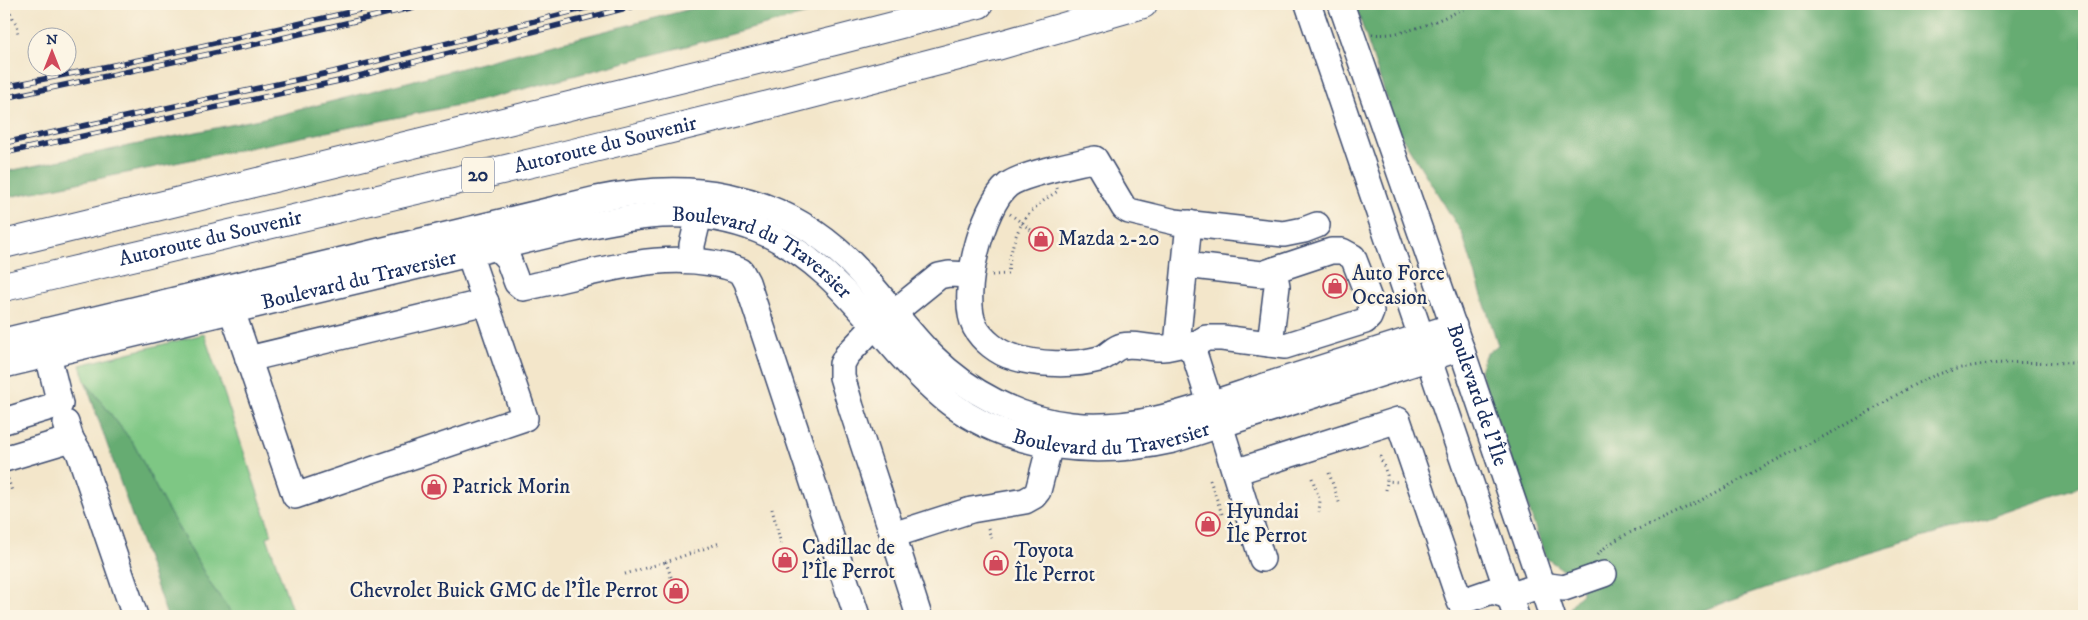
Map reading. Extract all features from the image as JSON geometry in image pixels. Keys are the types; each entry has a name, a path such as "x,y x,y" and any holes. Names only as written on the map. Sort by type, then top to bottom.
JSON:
{"highway":[{"name":"Autoroute du Souvenir","path":"4,244 798,51 979,4"},
{"name":"Autoroute du Souvenir","path":"4,287 557,157 776,103 997,46 1143,4"}],"street":[{"name":"Boulevard de l'Île","path":"1308,4 1512,606"},
{"name":"Boulevard de l'Île","path":"1341,4 1458,337 1552,616"},
{"path":"1185,265 1262,274 1331,251 1342,251 1353,258 1370,301 1371,312 1365,321 1285,346 1222,338 1206,338 1184,346 1164,348 1133,345 1121,346 1100,359 1065,362 1034,361 1011,357 992,346 975,327 969,304 981,275 987,214 1001,191 1010,183 1022,178 1095,159 1124,208 1128,211 1189,223 1284,234 1304,230 1316,225"},
{"name":"Boulevard du Traversier","path":"4,341 465,243 493,236 597,199 648,191 692,191 721,195 757,204 776,212 811,231 846,258 925,382 951,404 990,426 1019,437 1050,445 1085,449 1128,449 1173,440 1215,414"},
{"name":"Boulevard du Traversier","path":"493,236 631,217 671,214 715,218 758,230 796,250 967,385 1004,406 1028,415 1069,425 1114,426 1158,418 1215,414 1458,337"},
{"path":"692,260 692,245 699,216"},
{"path":"1184,346 1185,265 1189,223"},
{"path":"493,236 508,259 517,283 523,288 633,264 674,259 714,262 741,271 744,275 857,616"},
{"name":"Boulevard du Traversier","path":"4,365 232,311 465,243"},
{"path":"232,311 295,496 525,418 465,243"},
{"path":"1270,344 1277,286 1274,270"},
{"path":"919,616 851,407 841,370 847,355 885,320 939,276 949,274 981,275"},
{"path":"248,359 486,302"},
{"path":"1184,346 1194,353 1235,472 1262,559"},
{"path":"48,355 71,439 79,452 135,616"},
{"path":"4,421 60,404"},
{"path":"1235,472 1398,420 1460,602 1492,592 1512,606 1542,585 1564,588 1599,576"},
{"path":"6,468 71,439"},
{"path":"893,534 971,510 1025,501 1034,496 1038,491 1050,445"}],"path":[{"path":"6,4 16,24 18,34"},
{"path":"1352,36 1363,34 1380,35 1406,31 1476,4"},
{"path":"981,275 1008,274 1013,241 1022,224 1032,210 1058,191"},
{"path":"1022,224 1031,230"},
{"path":"1599,576 1593,566 1595,557 1622,537 1720,492 1853,421 1904,390 1942,372 1965,367 1999,364 2084,363"},
{"path":"1380,456 1387,475"},
{"path":"6,468 12,491"},
{"path":"1329,473 1340,505"},
{"path":"1312,478 1320,501 1318,512"},
{"path":"1210,480 1222,514 1216,516"},
{"path":"1386,490 1387,481"},
{"path":"772,509 782,544"},
{"path":"989,532 992,541"},
{"path":"625,574 720,543"},
{"path":"666,562 671,576"}],"green space":[{"path":"710,4 845,4 478,101 4,198 4,172 283,114"},
{"path":"1355,4 2084,4 2084,485 1986,519 1863,555 1686,616 1568,616 1573,604 1582,594 1581,571 1562,569 1546,558 1480,371 1485,355 1498,345 1462,233 1397,129"},
{"path":"204,334 272,535 267,537 294,616 234,616 211,585 164,503 133,443 85,381 80,365"},
{"path":"85,381 133,443 164,503 211,585 234,616 167,616"}],"railway":[{"path":"4,87 149,58 385,4"},
{"path":"4,98 261,43 427,4"},
{"path":"4,143 333,72 602,4"},
{"path":"4,153 339,81 642,4"}],"place":[{"name":"Mazda 2-20","path":"1041,239"},
{"name":"Auto Force Occasion","path":"1335,286"},
{"name":"Patrick Morin","path":"434,487"},
{"name":"Hyundai Île Perrot","path":"1208,524"},
{"name":"Cadillac de l'Île Perrot","path":"785,560"},
{"name":"Toyota Île Perrot","path":"996,563"},
{"name":"Chevrolet Buick GMC de l'Île Perrot","path":"676,591"}]}
